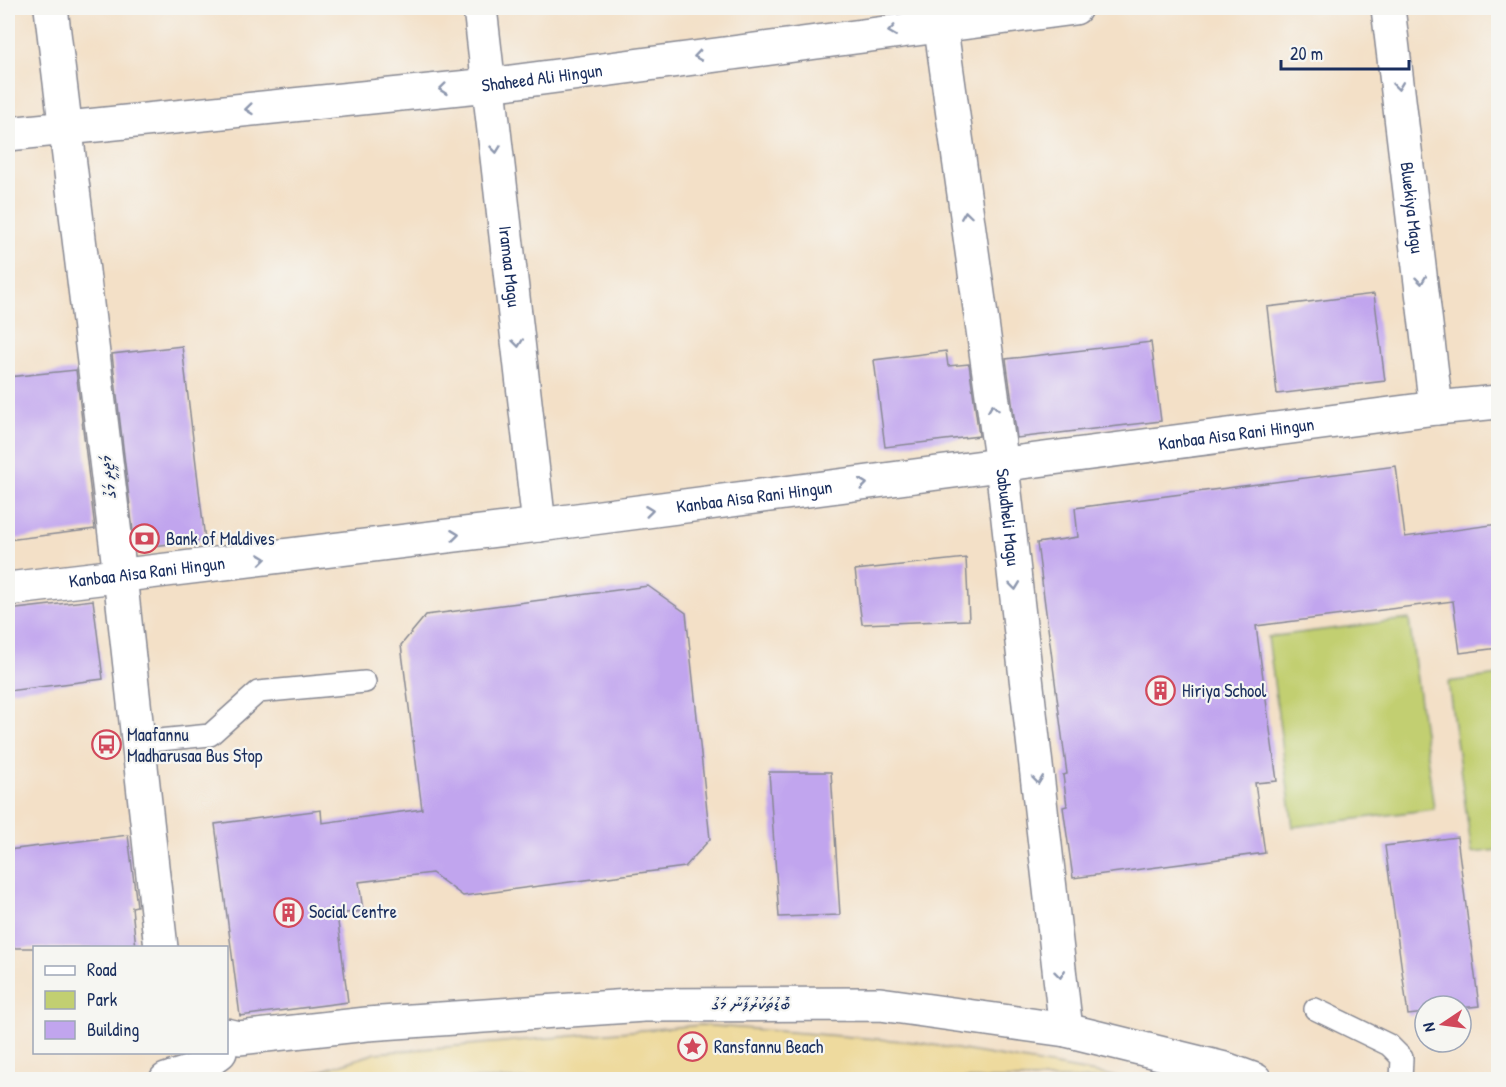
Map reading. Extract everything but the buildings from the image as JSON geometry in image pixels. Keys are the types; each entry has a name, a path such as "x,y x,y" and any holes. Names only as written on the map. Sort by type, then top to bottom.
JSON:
{"street":[{"name":"މަޖީދީ މަގު","path":"51,8 120,576 161,946"},
{"name":"Iramaa Magu","path":"480,8 539,525"},
{"name":"Shaheed Ali Hingun","path":"8,134 489,85 939,16 1075,8"},
{"name":"Bluekiya Magu","path":"1388,8 1436,408"},
{"name":"Sabudheli Magu","path":"939,16 1002,466 1066,1030"},
{"name":"Kanbaa Aisa Rani Hingun","path":"8,589 539,525 1436,408 1498,402"},
{"name":"ބޮޑުތަކުރުފާނު މަގު","path":"228,1043 367,1023 656,1005 880,1004 1066,1030 1225,1069 1255,1080"},
{"name":"ބޮޑުތަކުރުފާނު މަގު","path":"166,1080 197,1070 215,1054"}],"lane":[{"path":"138,742 210,735 258,692 364,681"},
{"path":"1315,1009 1389,1045 1402,1058 1401,1080"}],"green space":[{"path":"1409,619 1434,809 1293,827 1268,637"},
{"path":"1498,675 1498,850 1472,853 1448,682"}],"sand":[{"name":"Ransfannu Beach","path":"701,1025 916,1042 1130,1079 296,1079 376,1053"}],"place":[{"name":"Bank of Maldives","path":"145,539"},
{"name":"Hiriya School","path":"1161,691"},
{"name":"Maafannu Madharusaa Bus Stop","path":"106,745"},
{"name":"Social Centre","path":"288,912"},
{"name":"Ransfannu Beach","path":"693,1047"}]}
